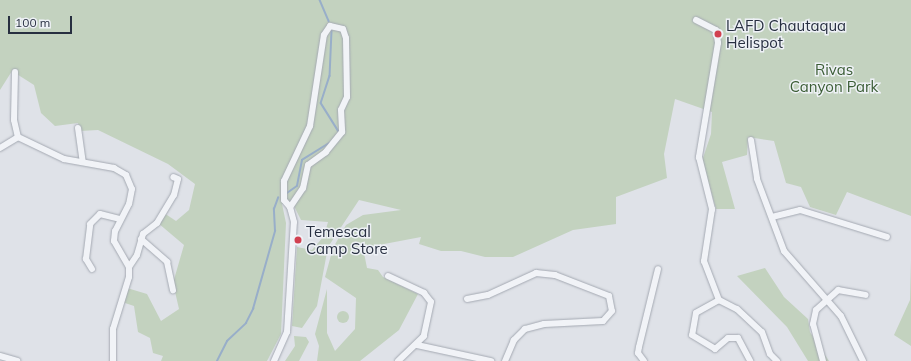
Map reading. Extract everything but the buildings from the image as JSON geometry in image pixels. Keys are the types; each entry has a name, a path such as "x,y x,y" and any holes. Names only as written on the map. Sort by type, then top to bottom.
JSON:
{"street":[{"path":"696,20 716,30 718,43 699,163 712,209 704,261 719,300 737,309 762,332 770,354 777,361"},
{"path":"274,361 287,332 294,222 290,207 284,200 284,181 310,126 326,28 337,26 346,38 347,97 341,110 342,132 326,152 308,165 303,188 290,207"},
{"path":"15,72 14,120 18,137 44,152 114,168 126,175 132,197 120,219 114,241 129,267 128,286 113,329 113,361"},
{"path":"78,128 83,162"},
{"path":"0,148 18,137"},
{"path":"751,140 757,178 772,217 778,238 793,265 826,297 841,316 863,361"},
{"path":"129,267 138,255 141,239 174,195 178,179 173,177"},
{"path":"772,217 800,210 813,212 887,237"},
{"path":"92,269 86,259 90,224 100,214 120,219"},
{"path":"141,239 167,262 173,290"},
{"path":"644,361 638,353 658,269"},
{"path":"467,299 488,295 536,273 555,275 609,296 612,311 603,321 544,324 525,329 514,340 505,361"},
{"path":"388,276 424,293 431,302 426,329 417,345 398,361"},
{"path":"823,361 813,317 826,297 845,289 866,295"},
{"path":"719,300 696,313 692,335 715,349 728,338 738,338 750,361"},
{"path":"417,345 490,361"},
{"path":"0,356 17,361"}],"green space":[{"name":"Rivas Canyon Park","path":"0,0 911,0 911,216 847,192 836,215 810,207 801,187 786,183 774,141 748,137 747,155 722,162 735,209 716,209 702,161 711,134 712,112 675,99 664,154 667,178 616,197 616,224 573,230 513,257 485,257 461,251 441,251 419,244 421,237 363,248 367,268 378,270 383,277 418,294 399,330 360,361 317,361 319,346 315,334 327,289 327,333 335,351 355,329 356,298 325,277 333,248 346,225 363,215 401,210 359,200 328,247 317,306 302,328 292,326 297,247 312,250 324,236 328,222 301,220 292,202 282,204 286,223 281,334 267,361 161,361 163,356 153,353 150,338 138,332 134,306 122,302 127,288 147,294 161,321 179,309 173,283 184,245 158,223 164,213 176,221 189,210 195,184 168,164 98,130 80,131 78,123 55,126 41,113 34,85 12,71 0,90"},
{"path":"911,260 911,346 894,335 910,300"},
{"path":"765,268 784,297 808,319 810,332 829,361 808,361 787,327 737,276"},
{"path":"341,311 345,311 349,317 345,323 341,323 337,319 337,315"},
{"path":"294,336 306,337 309,342 299,361 285,361 295,346"}],"waterway":[{"path":"320,0 329,21"},
{"path":"332,31 330,76 321,103 339,132"},
{"path":"287,193 297,186 302,160 329,143"},
{"path":"217,361 227,341 246,323 253,309 275,231 274,209 278,198"}],"place":[{"name":"LAFD Chautaqua Helispot","path":"718,34"},
{"name":"Temescal Camp Store","path":"298,240"}]}
